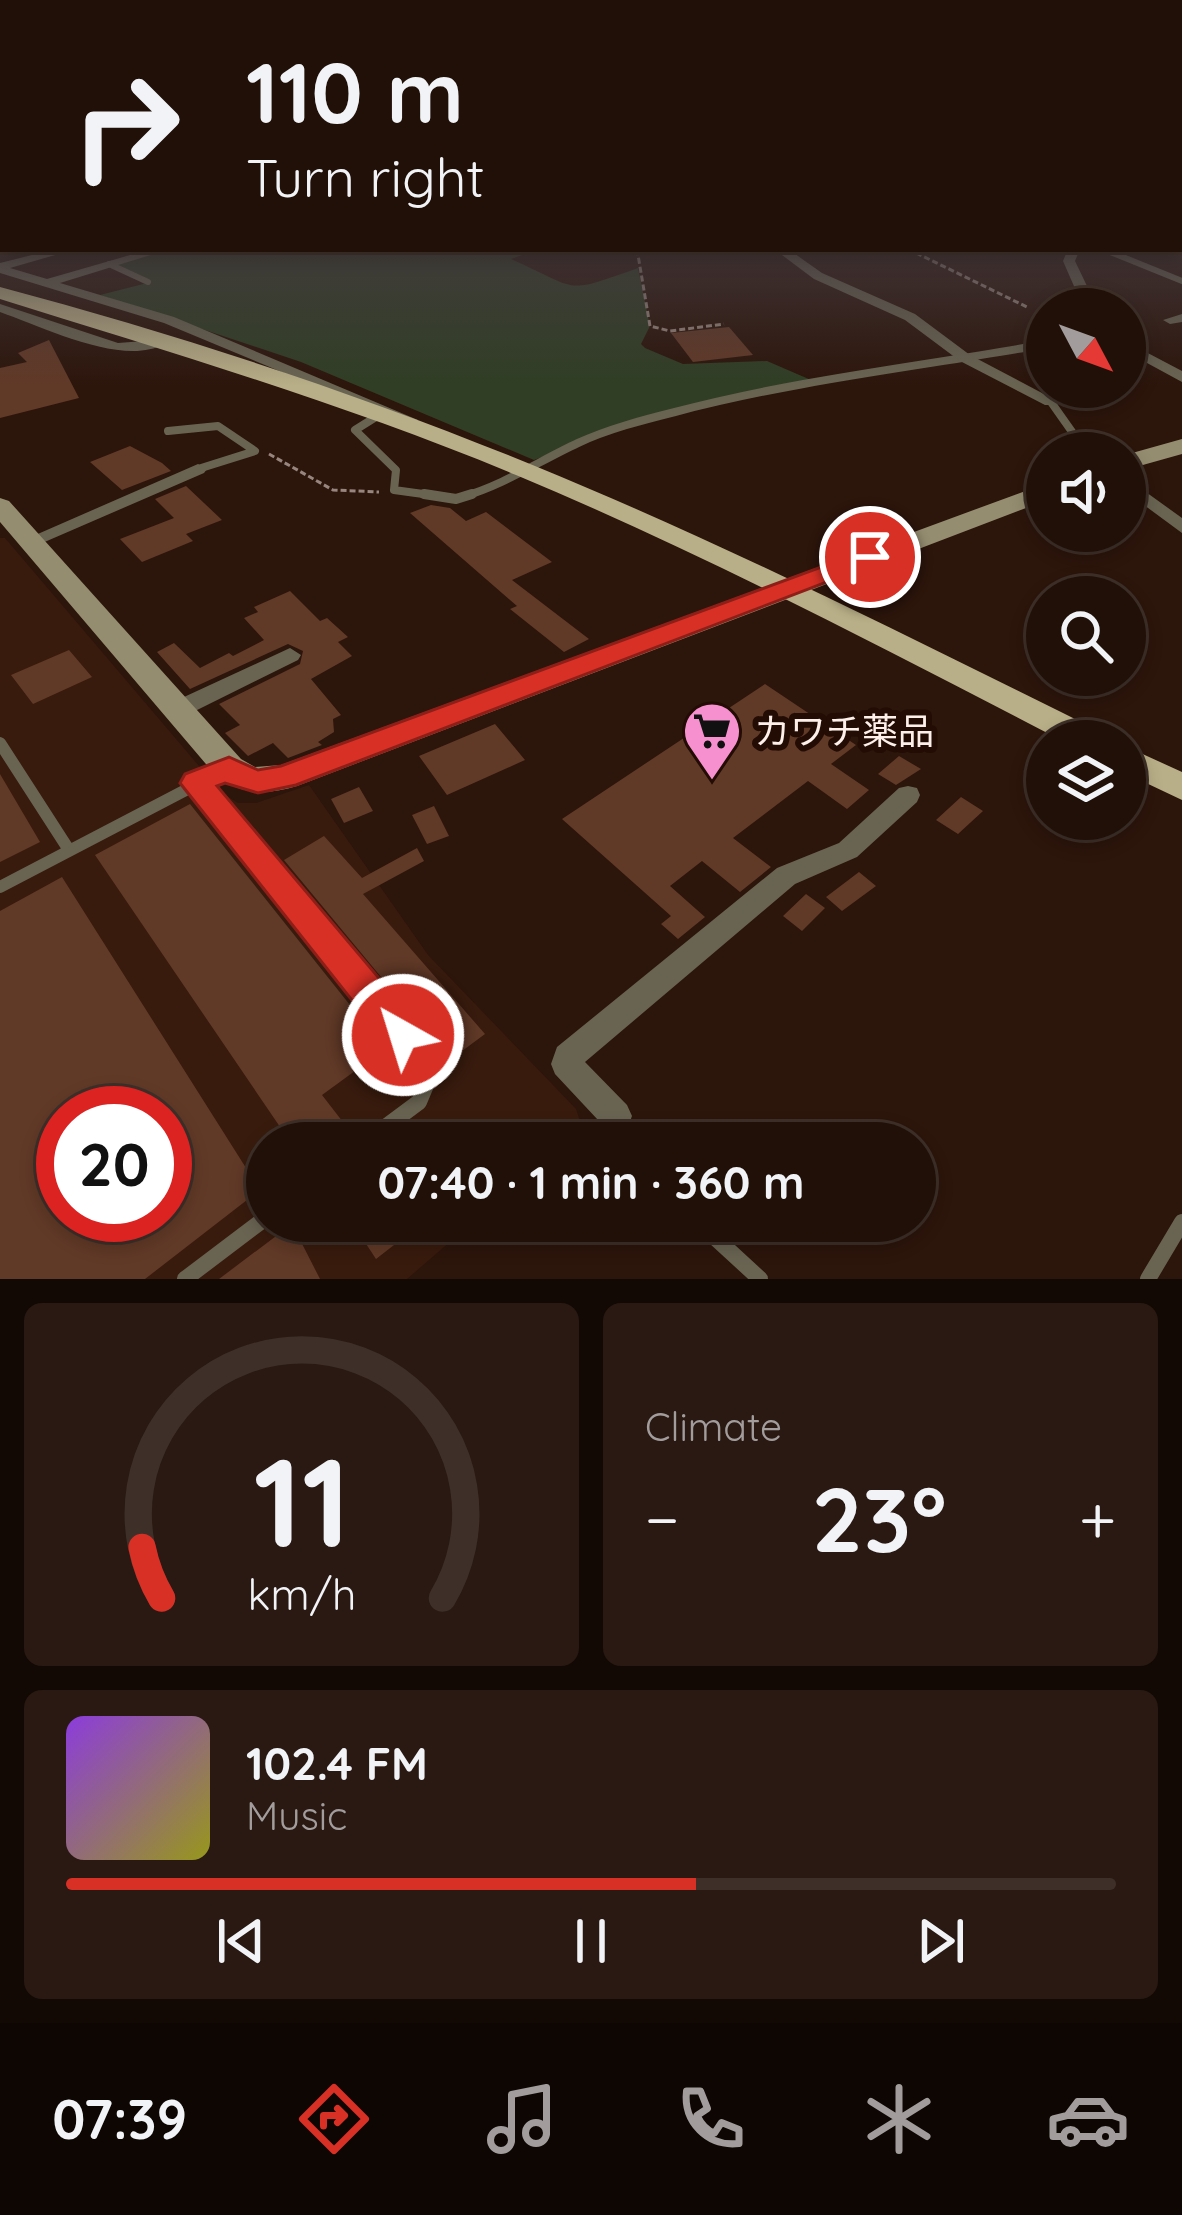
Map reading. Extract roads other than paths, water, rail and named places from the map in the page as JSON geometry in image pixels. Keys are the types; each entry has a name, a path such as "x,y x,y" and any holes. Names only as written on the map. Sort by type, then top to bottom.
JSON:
{"main road":[{"path":"0,293 380,415 522,470 785,589 1049,720"},
{"path":"1146,769 1182,788"}],"street":[{"path":"47,283 102,267"},
{"path":"805,267 910,317 965,358 1026,389"},
{"path":"0,268 169,320 356,395 442,438"},
{"path":"0,308 117,347 157,344"},
{"path":"187,354 214,340"},
{"path":"1146,357 1182,377"},
{"path":"1146,457 1182,446"},
{"path":"198,469 12,524 229,768 240,778 258,782 285,777 1026,499"},
{"path":"1146,499 1182,527"},
{"path":"179,709 290,655"},
{"path":"615,1122 616,1116 566,1064 568,1057 786,876 842,854 908,795"}],"lane":[{"path":"121,267 148,282"},
{"path":"1148,267 1182,280"},
{"path":"380,415 355,430 396,470 394,490 456,499 493,488 595,436 673,412 796,384 860,378 1026,348"},
{"path":"168,430 218,426 256,452 198,469"},
{"path":"0,743 69,850"},
{"path":"0,887 229,768"},
{"path":"196,783 432,1071 418,1102 392,1122"},
{"path":"1148,1279 1182,1222"},
{"path":"185,1279 246,1233"},
{"path":"720,1242 760,1279"}],"place":[{"name":"カワチ薬品","path":"712,782"}]}
